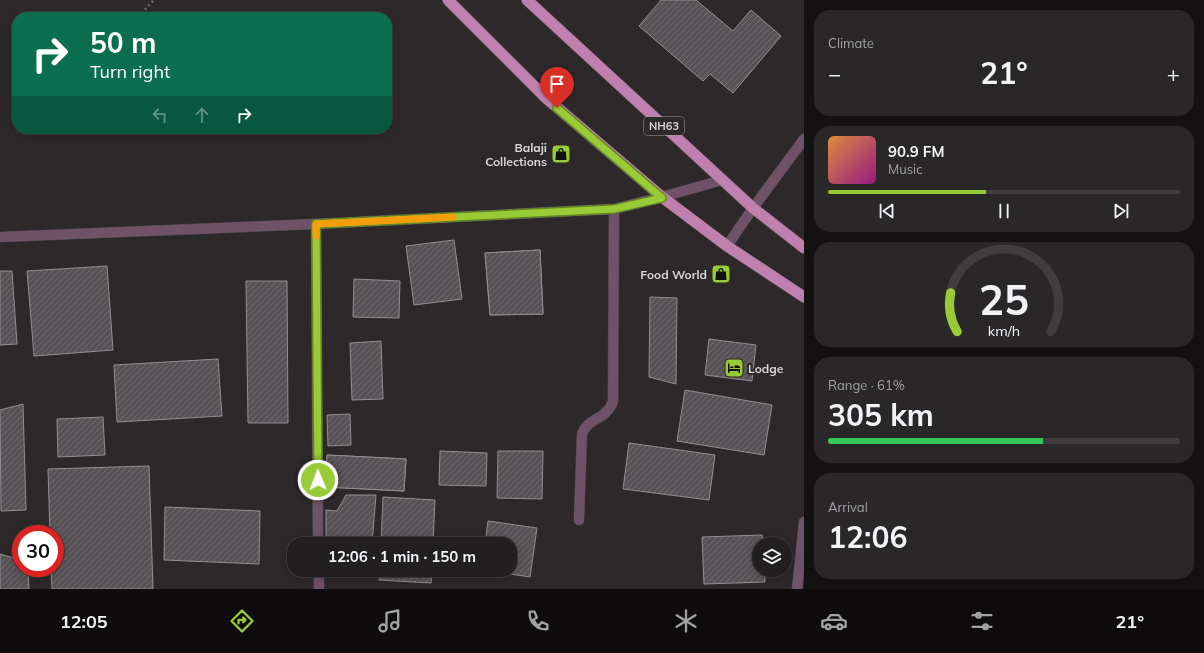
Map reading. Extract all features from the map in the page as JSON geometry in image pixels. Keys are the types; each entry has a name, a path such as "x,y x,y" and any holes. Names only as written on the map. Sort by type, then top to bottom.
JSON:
{"highway":[{"path":"448,0 546,98 662,198 727,246 804,297"},
{"name":"NH63","path":"527,0 753,208 804,248"}],"street":[{"path":"727,246 804,139"},
{"path":"0,237 316,224 614,209 662,198 722,180"},
{"path":"580,520 583,430 606,414 611,408 613,401 614,209"},
{"path":"316,224 318,537"},
{"path":"797,589 804,522"},
{"path":"318,577 319,589"}],"path":[{"path":"143,12 154,0"}],"building":[{"path":"661,0 696,0 733,31 751,10 781,36 733,93 710,74 703,81 639,26"},
{"path":"454,240 462,299 414,305 406,246"},
{"path":"540,250 543,314 490,315 485,253"},
{"path":"540,250 543,314 490,315 485,253"},
{"path":"107,266 113,350 34,356 27,271"},
{"path":"0,271 12,271 17,344 0,345"},
{"path":"354,279 400,281 399,318 353,317"},
{"path":"246,281 287,281 288,423 248,423"},
{"path":"650,297 677,298 676,384 649,377"},
{"path":"709,339 756,345 752,381 705,375"},
{"path":"381,341 383,399 352,400 350,343"},
{"path":"218,359 222,416 117,422 114,365"},
{"path":"685,390 772,405 764,455 677,441"},
{"path":"23,404 26,510 1,511 0,410"},
{"path":"350,414 351,445 328,446 327,415"},
{"path":"103,417 105,455 58,457 57,419"},
{"path":"629,443 715,455 709,500 623,489"},
{"path":"440,451 487,453 486,486 439,485"},
{"path":"498,451 543,451 542,499 497,498"},
{"path":"327,455 406,459 404,491 325,487"},
{"path":"327,455 406,459 404,491 325,487"},
{"path":"149,466 153,589 52,589 51,577 64,577 64,525 50,525 48,469"},
{"path":"346,495 376,495 373,537 326,537 326,510 337,511"},
{"path":"383,497 435,500 433,537 381,537"},
{"path":"165,507 260,511 259,564 164,560"},
{"path":"488,521 537,528 530,577 517,575 517,537 486,537"},
{"path":"762,535 762,537 752,537 752,577 765,577 765,582 704,584 702,537"},
{"path":"0,554 12,557 12,577 28,577 29,589 0,589"},
{"path":"379,577 431,577 431,583 379,580"}],"slow traffic":[{"path":"316,236 316,224 453,217"}],"place":[{"name":"Balaji Collections","path":"561,154"},
{"name":"Food World","path":"721,274"},
{"name":"Lodge","path":"734,368"}],"route":[{"path":"318,480 316,224 614,209 662,198 557,108"}]}
